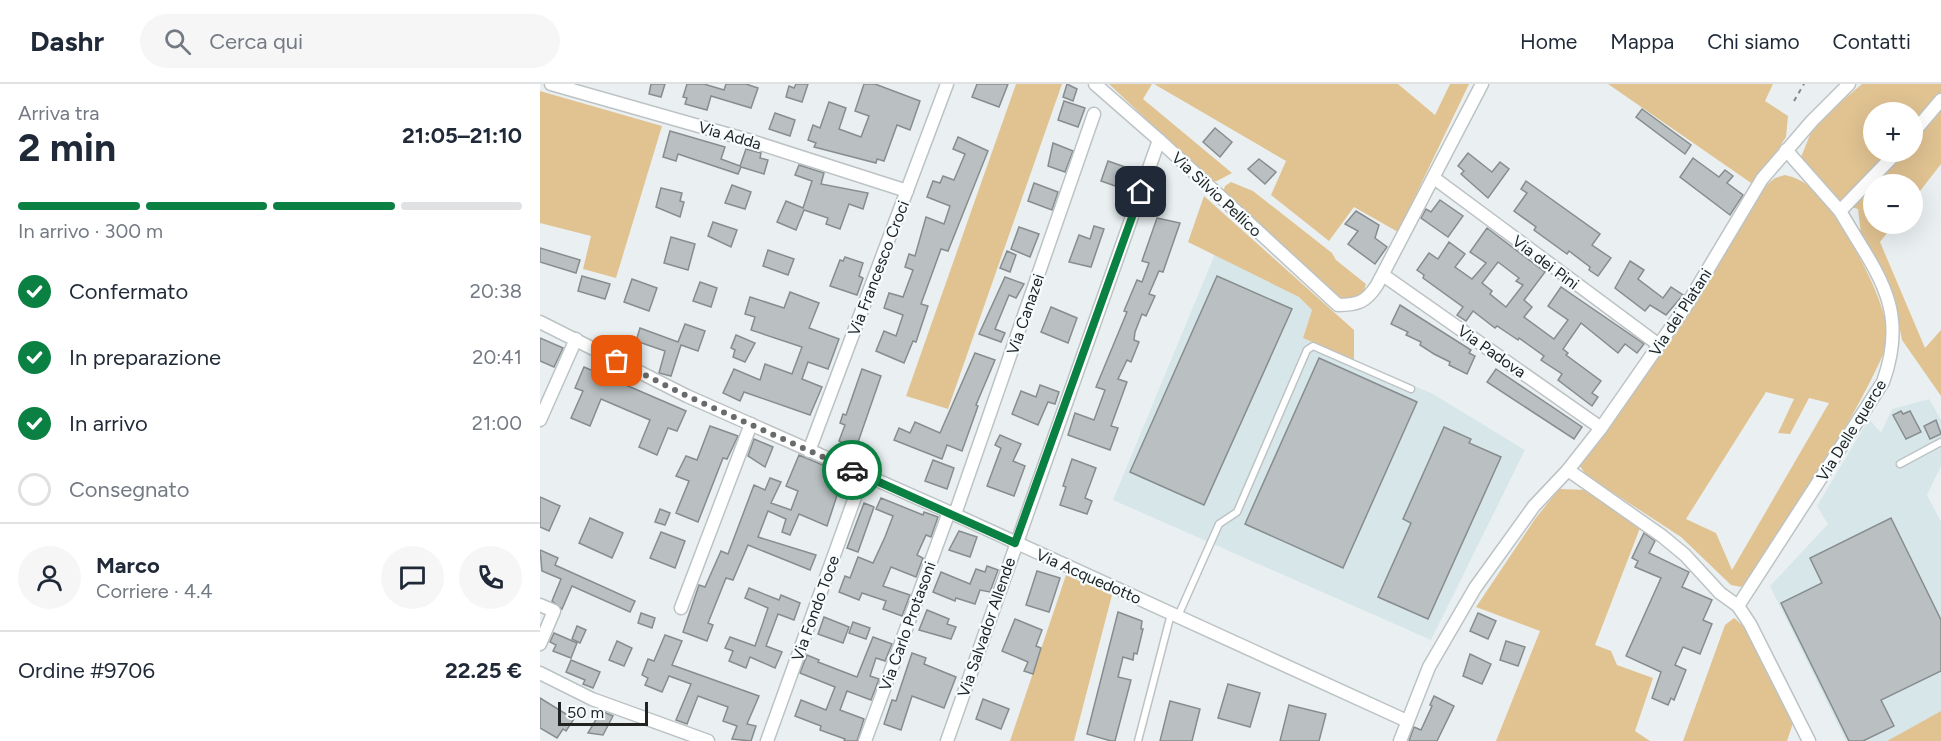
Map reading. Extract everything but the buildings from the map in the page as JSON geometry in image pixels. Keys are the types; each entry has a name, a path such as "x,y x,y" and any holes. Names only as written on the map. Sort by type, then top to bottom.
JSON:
{"street":[{"name":"Via Adda","path":"551,84 577,87 907,191"},
{"name":"Via Francesco Croci","path":"809,451 946,84"},
{"name":"Via Silvio Pellico","path":"1095,84 1338,305 1355,305 1367,299 1383,275"},
{"path":"1383,275 1482,84"},
{"name":"Via dei Platani","path":"1400,741 1438,648 1475,588 1534,506 1568,470 1601,428 1659,345 1762,179 1786,150 1849,84"},
{"path":"1923,121 1941,100"},
{"name":"Via Canazei","path":"952,513 1094,114"},
{"name":"Via Salvador Allende","path":"947,741 1159,140"},
{"path":"1786,150 1840,211 1888,162"},
{"name":"Via dei Pini","path":"1434,178 1659,345"},
{"name":"Via Delle querce","path":"1738,606 1883,382 1889,365 1895,335 1893,315 1883,285 1840,211"},
{"name":"Via Padova","path":"1383,275 1601,428"},
{"name":"Via Acquedotto","path":"540,322 687,396 952,513 1407,721"},
{"path":"540,420 576,339"},
{"path":"681,608 751,424"},
{"path":"1568,470 1662,536 1685,555 1719,593 1738,606 1750,624 1809,741"},
{"name":"Via Fondo Toce","path":"767,741 864,475"},
{"name":"Via Carlo Protasoni","path":"865,741 952,513"},
{"path":"540,605 554,611 540,644"},
{"path":"540,673 592,699 686,737 708,741"}],"lane":[{"path":"1138,741 1175,614 1219,524 1237,512 1307,350 1313,346 1411,389"},
{"path":"1900,464 1941,442"}],"path":[{"path":"1794,101 1804,84"}],"shaded area":[{"path":"1016,84 1062,84 948,409 906,396"},
{"path":"1109,84 1152,84 1143,99 1232,173 1217,181 1212,181"},
{"path":"1154,84 1398,84 1435,115 1450,84 1469,84 1398,232 1354,207 1329,241 1271,195 1286,161"},
{"path":"1608,84 1773,84 1765,101 1788,116 1786,137 1754,185"},
{"path":"1862,84 1941,84 1941,164 1923,187 1923,174 1863,174 1863,234 1886,234 1880,242 1925,348 1941,330 1941,396 1902,340 1894,300 1886,276 1861,235 1858,209 1838,203 1801,157 1814,125"},
{"path":"540,91 662,126 616,278 583,269 591,236 540,223"},
{"path":"1785,175 1807,184 1824,201 1836,218 1862,261 1873,285 1887,326 1887,342 1865,391 1821,469 1773,545 1754,573 1741,587 1731,585 1681,537 1586,475 1580,466 1691,303 1763,188 1775,178","holes":["1766,392 1794,399 1778,433 1790,434 1809,398 1829,403 1732,570 1716,533 1686,519"]},
{"path":"1231,182 1253,191 1332,253 1336,260 1366,284 1362,298 1340,299 1223,192 1225,186"},
{"path":"1204,196 1354,330 1354,360 1303,338 1312,310 1299,297 1188,242"},
{"path":"1215,254 1299,297 1312,310 1303,338 1433,394 1525,450 1431,640 1113,500"},
{"path":"1929,399 1941,420 1941,466 1927,495 1941,522 1941,711 1887,741 1846,741 1770,586 1828,524 1817,506 1869,419 1881,433 1892,409"},
{"path":"1559,489 1589,490 1640,528 1595,645 1611,651 1617,665 1653,678 1635,731 1650,741 1496,741 1540,631 1476,607 1535,519"},
{"path":"1066,575 1112,595 1074,741 1010,741"},
{"path":"1734,618 1761,652 1782,697 1793,723 1787,741 1683,741 1725,625"},
{"path":"1941,711 1941,741 1887,741"}],"way so far":[{"path":"617,361 687,396 852,470"}],"route":[{"path":"852,470 1015,543 1141,192"}]}
